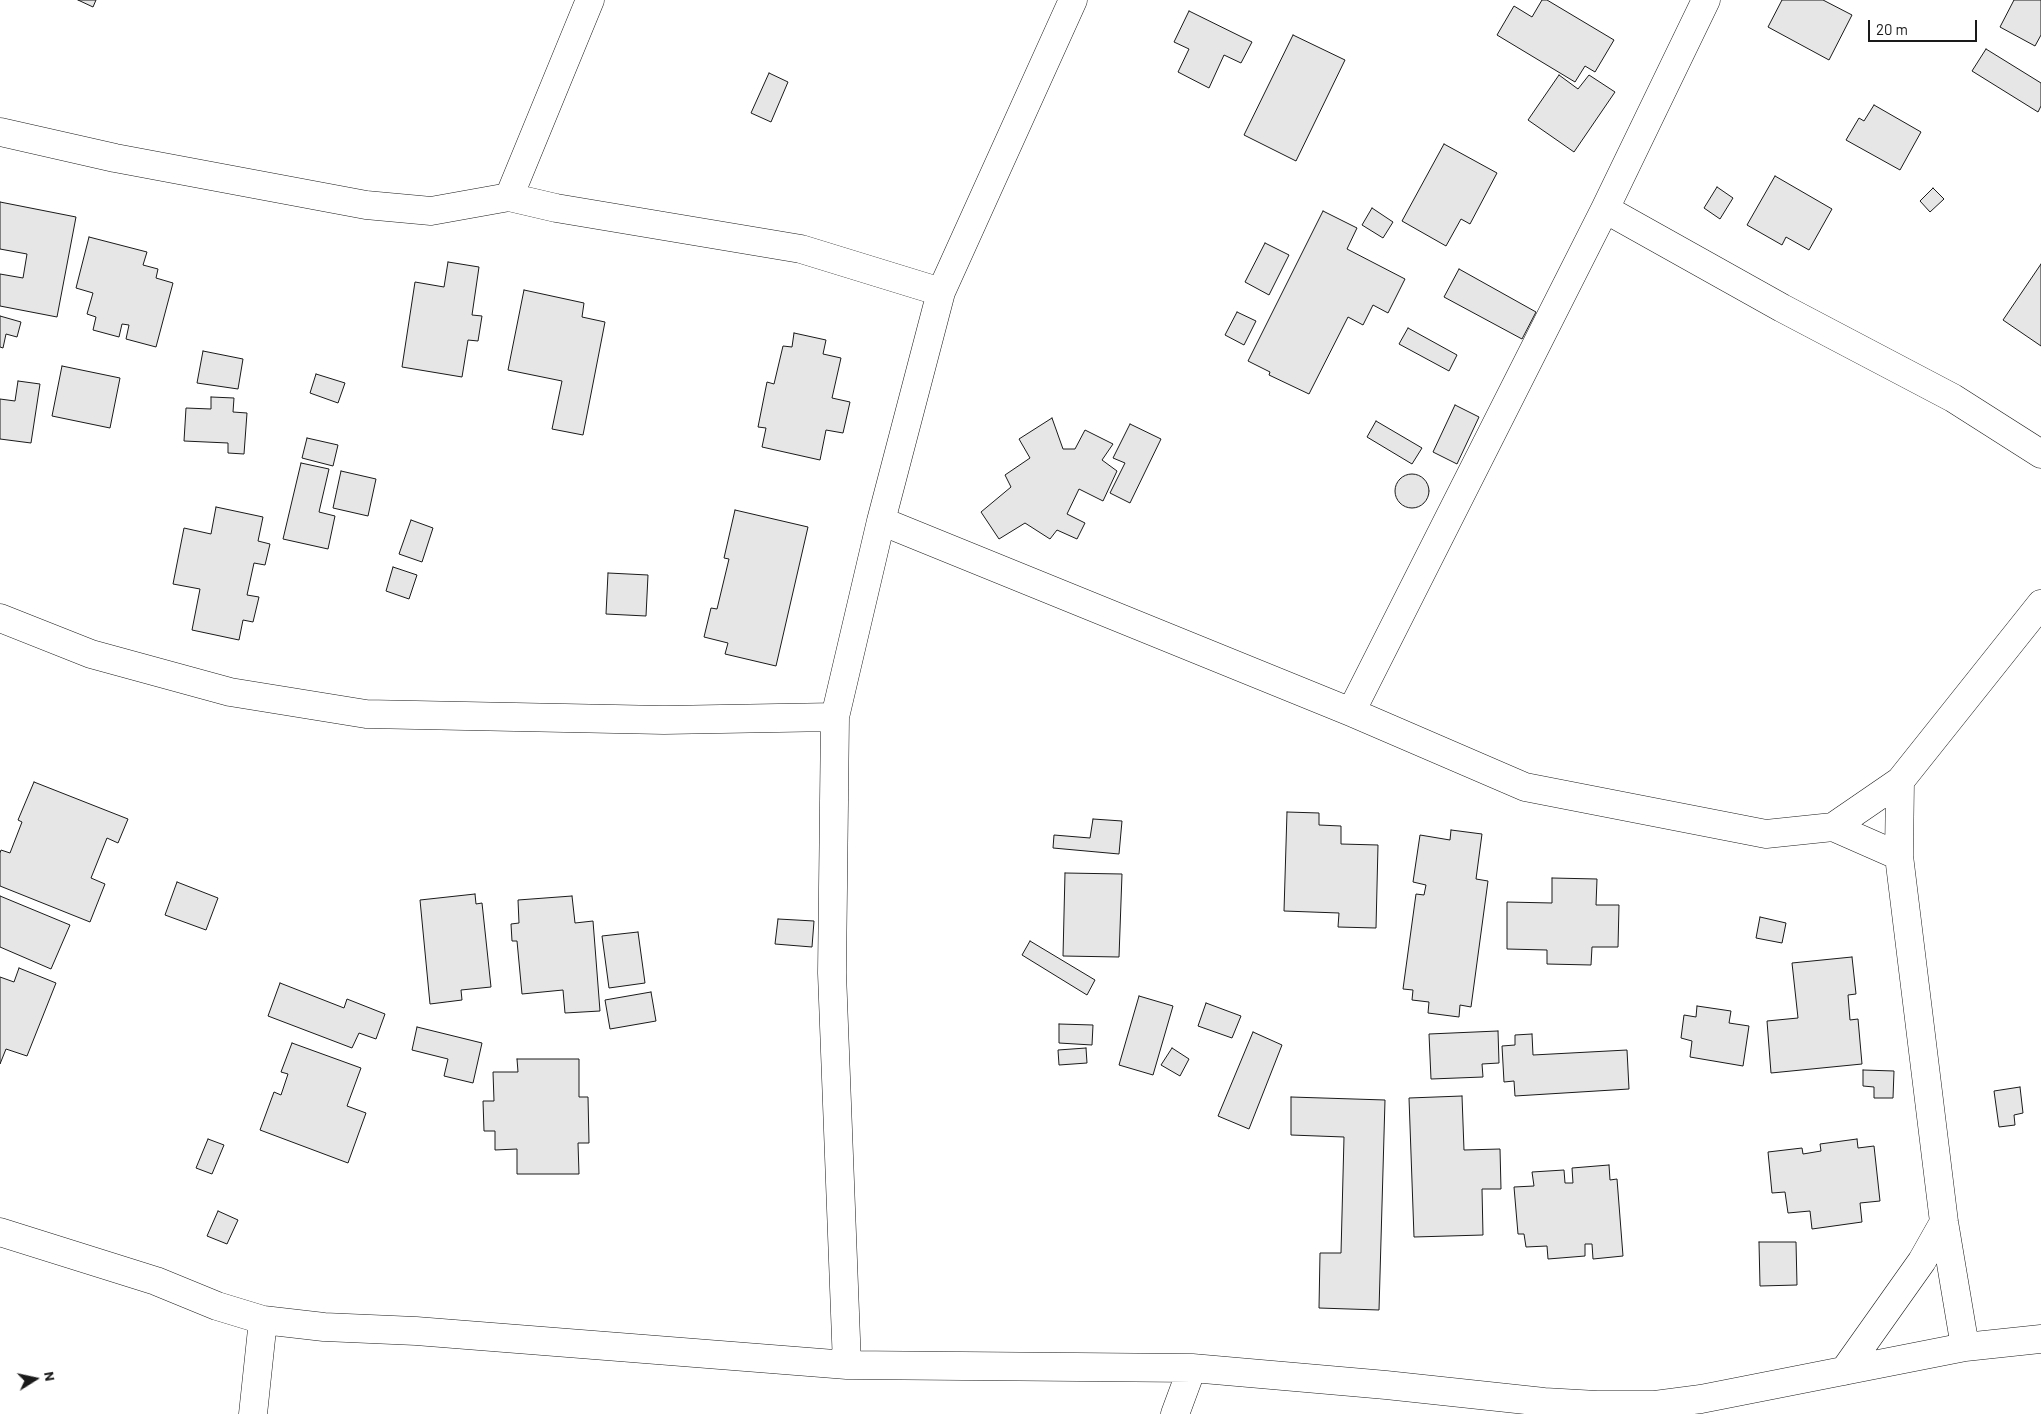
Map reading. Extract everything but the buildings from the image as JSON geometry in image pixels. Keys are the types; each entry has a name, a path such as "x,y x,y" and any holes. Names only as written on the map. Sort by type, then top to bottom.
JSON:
{"street":[{"path":"509,197 590,0"},
{"path":"847,1365 832,974 835,717 881,521 940,292 1073,0"},
{"path":"1351,712 1605,208 1706,0"},
{"path":"0,132 115,158 366,205 431,210 509,197 556,208 801,249 940,292"},
{"path":"1605,208 1782,308 1953,398 2041,454"},
{"path":"881,521 1351,712 1525,787 1766,834 1833,827 1900,781 2041,604"},
{"path":"0,618 91,654 230,692 366,714 664,720 835,717"},
{"path":"1900,781 1899,856 1944,1222 1965,1347"},
{"path":"1833,827 1899,856"},
{"path":"1844,1371 1922,1262 1944,1222"},
{"path":"0,1232 156,1281 217,1306 263,1320 324,1328 416,1331 847,1365 1192,1368 1386,1385 1543,1408 1596,1405 1655,1405 1701,1399 1965,1347 2041,1339"},
{"path":"253,1414 263,1320"},
{"path":"1175,1414 1192,1368"}]}
